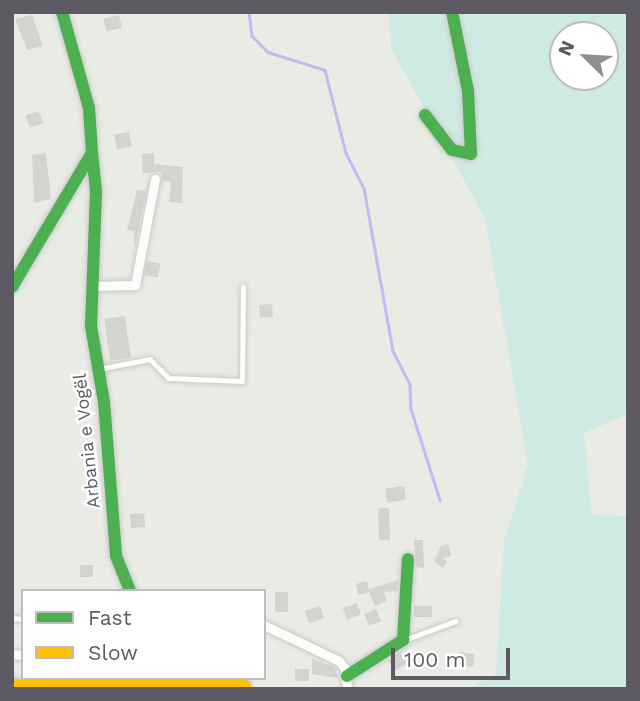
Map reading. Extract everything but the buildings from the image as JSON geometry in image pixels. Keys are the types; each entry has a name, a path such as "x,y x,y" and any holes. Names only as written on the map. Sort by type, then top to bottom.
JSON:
{"street":[{"name":"Arbania e Vogël","path":"62,12 89,108 96,191 91,326 104,402 116,556 129,589"},
{"path":"425,115 452,150 471,154 468,91 452,12"},
{"path":"12,287 92,153"},
{"path":"92,286 135,285 155,179"},
{"path":"266,626 339,661 347,682 403,640 408,559"},
{"path":"12,685 244,687"}],"lane":[{"path":"98,370 150,359 169,378 242,381 243,287"},
{"path":"403,640 456,621"}],"shaded area":[{"path":"389,12 628,12 628,414 584,433 592,515 628,516 628,689 468,689 496,673 504,541 528,465 485,218 391,48"}],"waterway":[{"path":"249,12 252,36 268,52 325,70 346,153 364,188 393,351 410,385 411,409 440,500"}],"traffic: fast":[{"path":"12,287 92,153 89,108 62,12"},
{"path":"425,115 452,150 471,154 468,91 452,12"},
{"path":"92,153 96,191 91,326 104,402 116,556 129,589"},
{"path":"347,676 403,640 408,559"}],"traffic: slow":[{"path":"12,685 245,686"}]}
